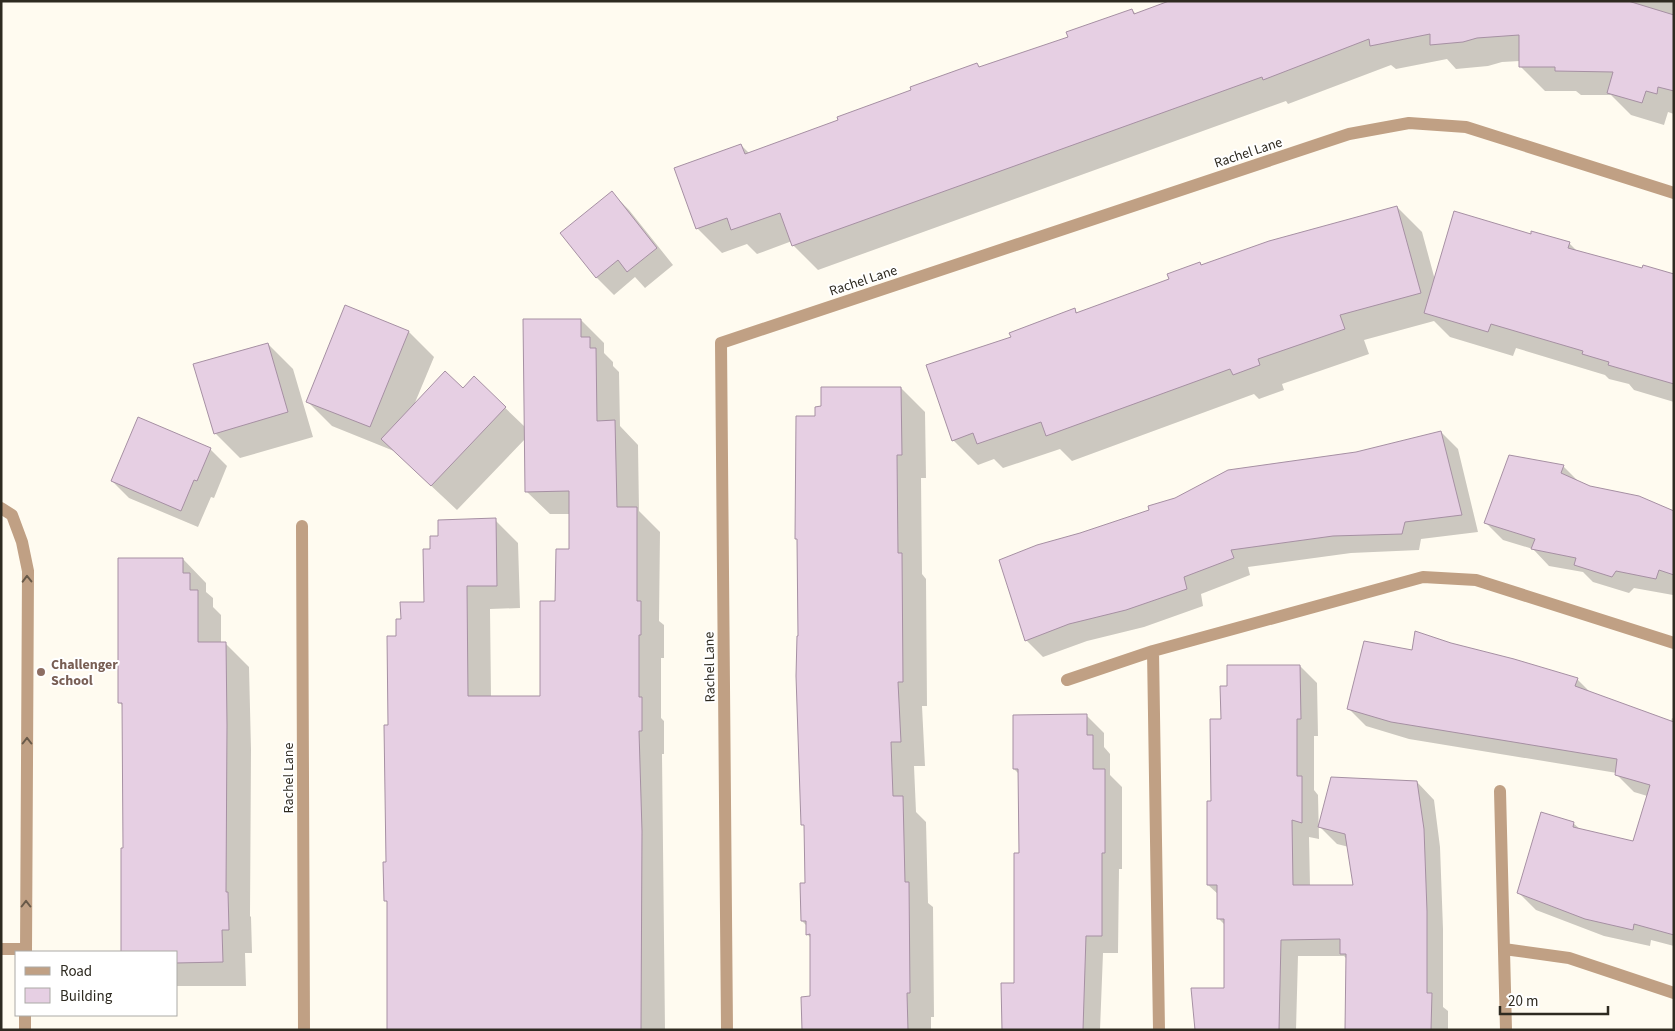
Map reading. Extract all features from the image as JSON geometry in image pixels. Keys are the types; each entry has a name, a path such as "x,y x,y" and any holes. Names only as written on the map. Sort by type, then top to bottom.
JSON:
{"street":[{"name":"Rachel Lane","path":"727,1030 721,343 1349,134 1409,123 1466,128 1674,193"},
{"path":"1,508 12,515 22,542 28,571 26,951 1,949"},
{"name":"Rachel Lane","path":"302,526 304,1030"},
{"path":"1067,680 1153,651 1423,577 1476,580 1674,643"},
{"path":"1153,651 1159,1030"},
{"path":"1500,791 1506,1030"},
{"path":"1504,950 1569,958 1674,993"},
{"path":"25,1016 25,1030"}],"building":[{"path":"1169,1 1628,1 1674,15 1674,91 1658,87 1657,94 1646,91 1642,103 1607,93 1613,72 1555,71 1555,67 1519,67 1519,35 1477,38 1463,42 1430,45 1430,34 1370,46 1369,39 1263,80 1262,77 792,246 780,213 731,230 727,218 696,229 674,168 741,144 745,154 838,120 837,117 911,90 910,87 977,63 979,67 1068,37 1066,32 1132,9 1134,14"},
{"path":"612,191 657,248 627,272 618,260 596,278 560,233"},
{"path":"1397,206 1421,293 1340,315 1345,329 1258,359 1260,365 1233,375 1230,369 1046,436 1041,422 977,444 973,433 952,441 926,365 1011,337 1009,333 1075,308 1076,313 1169,279 1167,274 1200,262 1201,265 1269,241"},
{"path":"1454,211 1531,234 1531,231 1570,242 1568,248 1642,268 1643,265 1674,274 1674,384 1608,365 1609,362 1582,354 1583,351 1491,324 1488,332 1424,313"},
{"path":"345,305 409,331 370,427 306,402"},
{"path":"523,319 581,319 581,337 590,337 590,348 596,348 597,421 615,420 617,507 637,507 637,601 641,601 639,697 642,697 642,731 639,731 642,831 641,1030 387,1030 387,901 384,901 383,862 386,862 384,725 388,725 387,636 396,636 396,619 401,619 400,602 424,602 423,549 430,549 430,536 438,536 438,520 496,518 497,586 467,586 468,696 540,696 540,601 555,601 556,549 569,549 569,491 525,492"},
{"path":"268,343 288,412 214,434 193,364"},
{"path":"445,371 463,388 474,376 506,407 431,486 381,439"},
{"path":"821,387 901,387 902,455 897,455 898,553 902,553 903,682 898,682 901,742 891,742 893,796 903,796 905,882 909,882 910,993 907,993 908,1030 802,1030 801,997 810,996 810,934 806,935 806,921 801,921 800,883 805,883 804,825 801,825 796,676 798,636 797,539 795,539 796,416 815,416 815,407 821,406"},
{"path":"138,417 211,448 197,481 194,480 181,511 111,481"},
{"path":"1441,431 1462,515 1405,522 1402,534 1333,536 1231,550 1234,558 1184,577 1187,589 1126,610 1069,624 1025,641 999,560 1037,545 1149,510 1148,506 1175,498 1228,470 1356,452"},
{"path":"1509,455 1564,465 1561,473 1590,486 1639,496 1674,511 1674,575 1659,570 1656,579 1616,571 1612,577 1574,565 1576,558 1531,549 1535,539 1484,523"},
{"path":"118,558 183,558 183,573 190,573 190,590 198,590 198,642 226,642 226,892 228,892 229,930 222,930 223,962 178,963 178,951 121,951 121,848 123,848 122,703 118,703"},
{"path":"1415,631 1451,643 1578,678 1575,686 1674,722 1674,935 1634,924 1633,930 1585,919 1517,893 1541,812 1574,822 1573,827 1633,841 1650,785 1615,775 1617,759 1391,722 1347,709 1364,641 1412,650"},
{"path":"1227,665 1300,665 1301,719 1297,719 1297,776 1302,776 1302,823 1292,820 1293,885 1353,885 1345,834 1318,827 1331,777 1417,781 1424,829 1427,993 1432,993 1431,1030 1345,1030 1346,954 1340,954 1340,939 1281,940 1279,1030 1195,1030 1191,988 1224,988 1224,919 1217,919 1217,885 1207,885 1207,801 1211,801 1210,719 1221,719 1220,686 1227,686"},
{"path":"1087,714 1087,735 1093,735 1093,769 1105,769 1105,853 1102,853 1102,936 1086,936 1083,1030 1002,1030 1001,983 1014,983 1014,853 1019,853 1018,769 1013,769 1013,715"}],"place":[{"name":"Challenger School","path":"41,672"}]}
